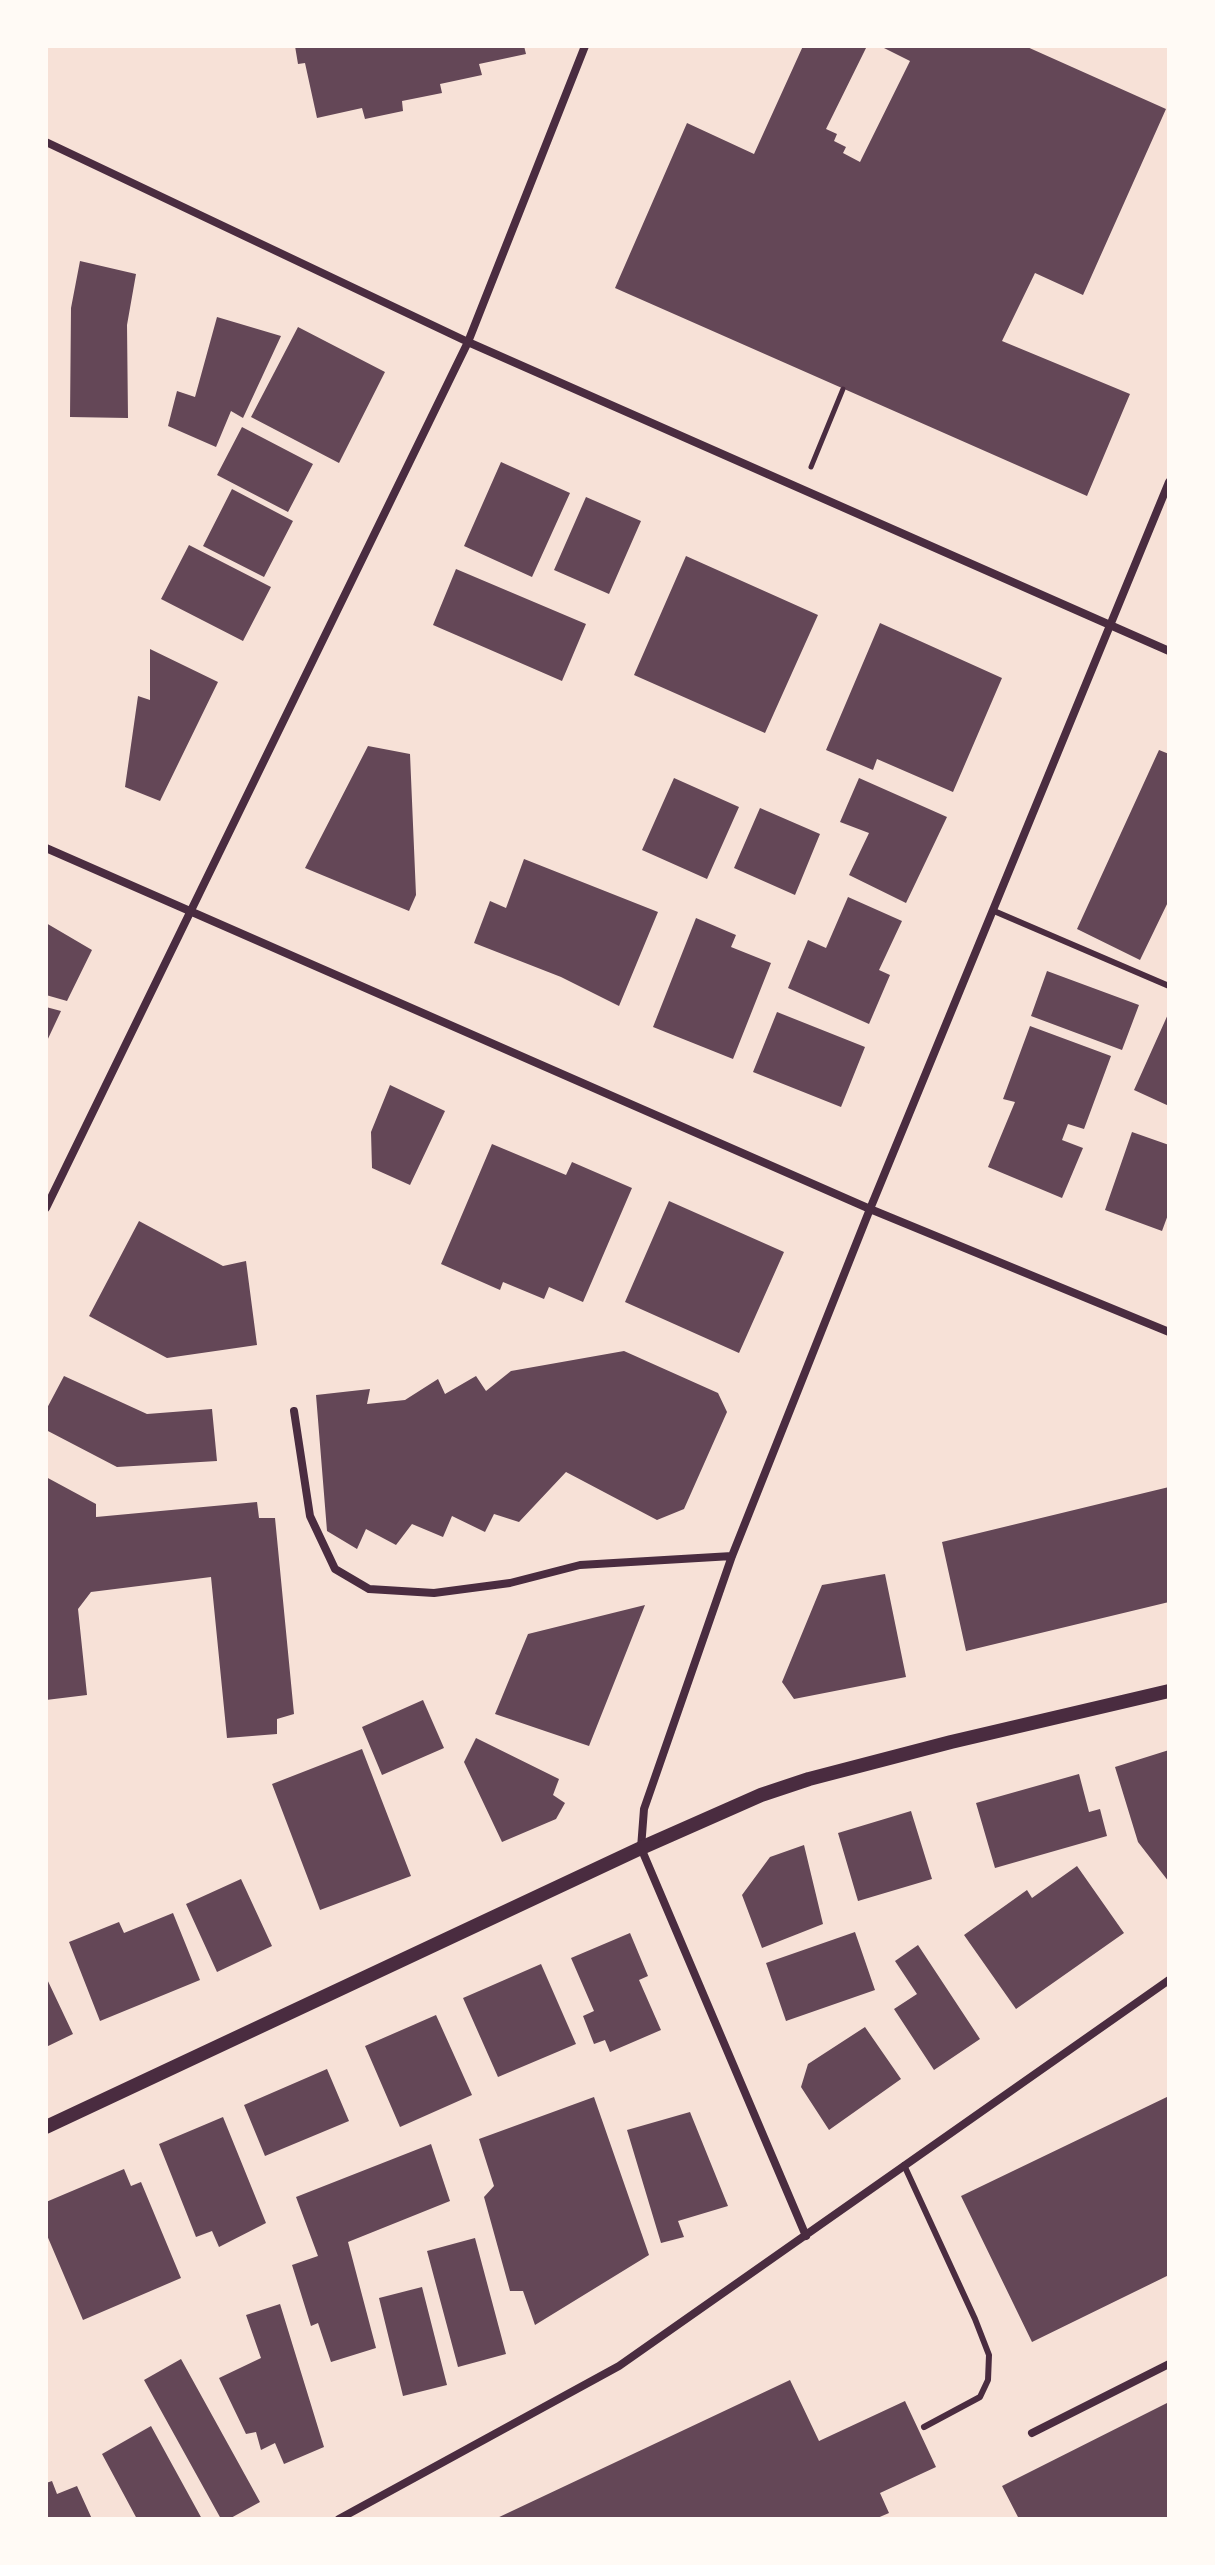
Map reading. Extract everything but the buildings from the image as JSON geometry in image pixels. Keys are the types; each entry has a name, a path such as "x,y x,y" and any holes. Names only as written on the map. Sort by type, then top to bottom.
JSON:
{"street":[{"path":"46,1208 468,342 585,46"},
{"path":"46,142 468,342 1169,651"},
{"path":"806,2236 641,1848 644,1809 732,1556 870,1209 1169,482"},
{"path":"46,848 870,1209 1169,1332"},
{"path":"294,1411 310,1516 335,1569 369,1589 434,1593 510,1583 580,1565 732,1556"},
{"path":"46,2127 641,1848 761,1795 809,1779 951,1742 1169,1691"},
{"path":"339,2519 619,2366 1169,1980"},
{"path":"1032,2433 1169,2364"}],"lane":[{"path":"994,911 1169,986"},
{"path":"904,2165 989,2355 988,2380 980,2397 924,2427"}],"path":[{"path":"824,436 843,389"}]}
